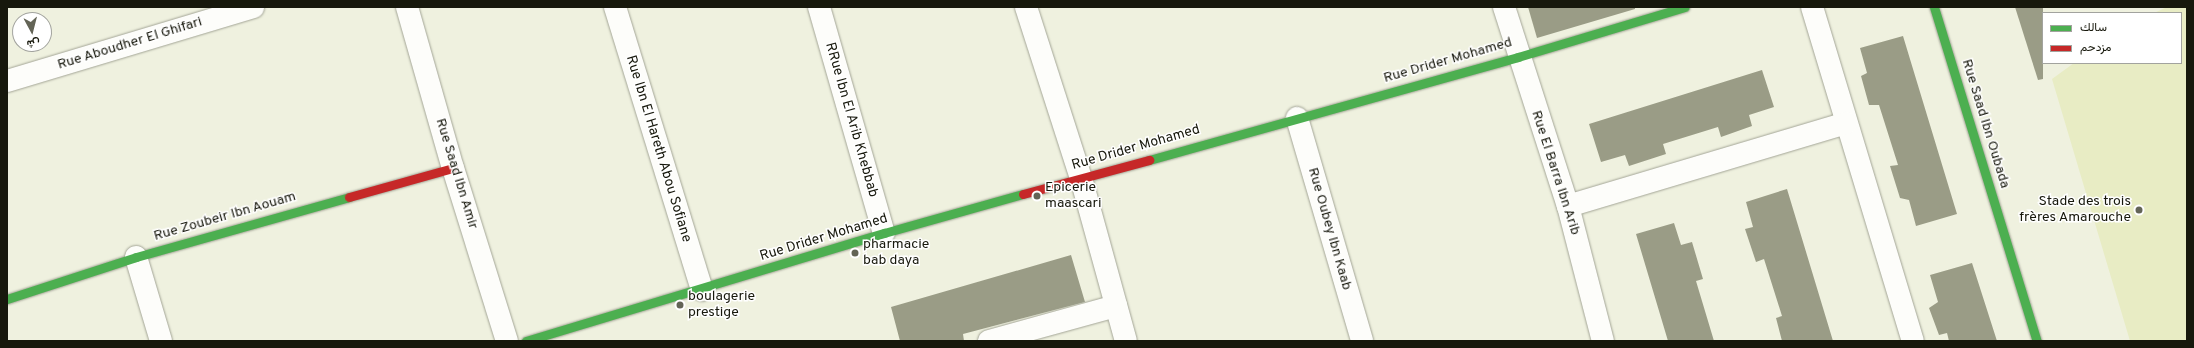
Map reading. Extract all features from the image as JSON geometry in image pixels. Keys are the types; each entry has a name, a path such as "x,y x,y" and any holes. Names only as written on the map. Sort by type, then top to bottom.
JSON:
{"street":[{"name":"Rue Aboudher El Ghifari","path":"7,81 253,7"},
{"name":"Rue Saad Ibn Amir","path":"407,7 453,168 507,341"},
{"name":"Rue Ibn El Hareth Abou Sofiane","path":"615,7 702,290"},
{"name":"RRue Ibn El Arib Khebbab","path":"819,7 884,233"},
{"path":"1026,7 1081,178 1126,341"},
{"name":"Rue El Barra Ibn Arib","path":"1504,7 1518,56 1568,206 1603,341"},
{"name":"Rue Drider Mohamed","path":"526,341 702,290 884,233 1518,56 1685,7"},
{"path":"1812,7 1913,341"},
{"name":"Rue Saad Ibn Oubada","path":"1934,7 2037,341"},
{"name":"Rue Oubey Ibn Kaab","path":"1297,118 1362,341"},
{"path":"1568,206 1846,123"},
{"name":"Rue Zoubeir Ibn Aouam","path":"7,299 136,257 453,168"},
{"path":"136,257 161,341"},
{"path":"989,341 1116,306"}],"green space":[{"name":"Stade des trois frères Amarouche","path":"2167,7 2187,7 2187,341 2130,341 2052,79 2073,64 2182,64 2182,12 2156,12"}],"building":[{"path":"1528,7 1635,7 1635,9 1537,38"},
{"path":"2015,7 2043,7 2043,79 2038,80"},
{"path":"1903,36 1957,214 1916,226 1909,200 1900,198 1890,166 1898,165 1879,105 1869,105 1861,76 1867,73 1860,48"},
{"path":"1762,70 1774,107 1749,115 1752,126 1721,137 1718,127 1663,144 1666,154 1629,166 1625,155 1601,162 1589,124"},
{"path":"1787,189 1833,341 1782,341 1776,318 1782,316 1764,259 1756,262 1745,229 1753,227 1746,202"},
{"path":"1674,223 1681,245 1692,242 1703,279 1696,281 1714,341 1668,341 1636,234"},
{"path":"1071,255 1085,302 963,334 964,341 900,341 891,307"},
{"path":"1972,263 1997,341 1949,341 1947,333 1939,335 1929,308 1938,302 1930,275"}],"traffic: fast":[{"path":"1149,160 1518,57 1685,7"},
{"path":"1934,7 2037,341"},
{"path":"526,341 884,233 1023,194"},
{"path":"7,299 136,257 349,197"}],"traffic: jam":[{"path":"1023,194 1149,160"},
{"path":"349,197 453,168"}],"place":[{"name":"Epicerie maascari","path":"1037,196"},
{"name":"Stade des trois frères Amarouche","path":"2139,210"},
{"name":"pharmacie bab daya","path":"855,253"},
{"name":"boulagerie prestige","path":"680,305"}]}
